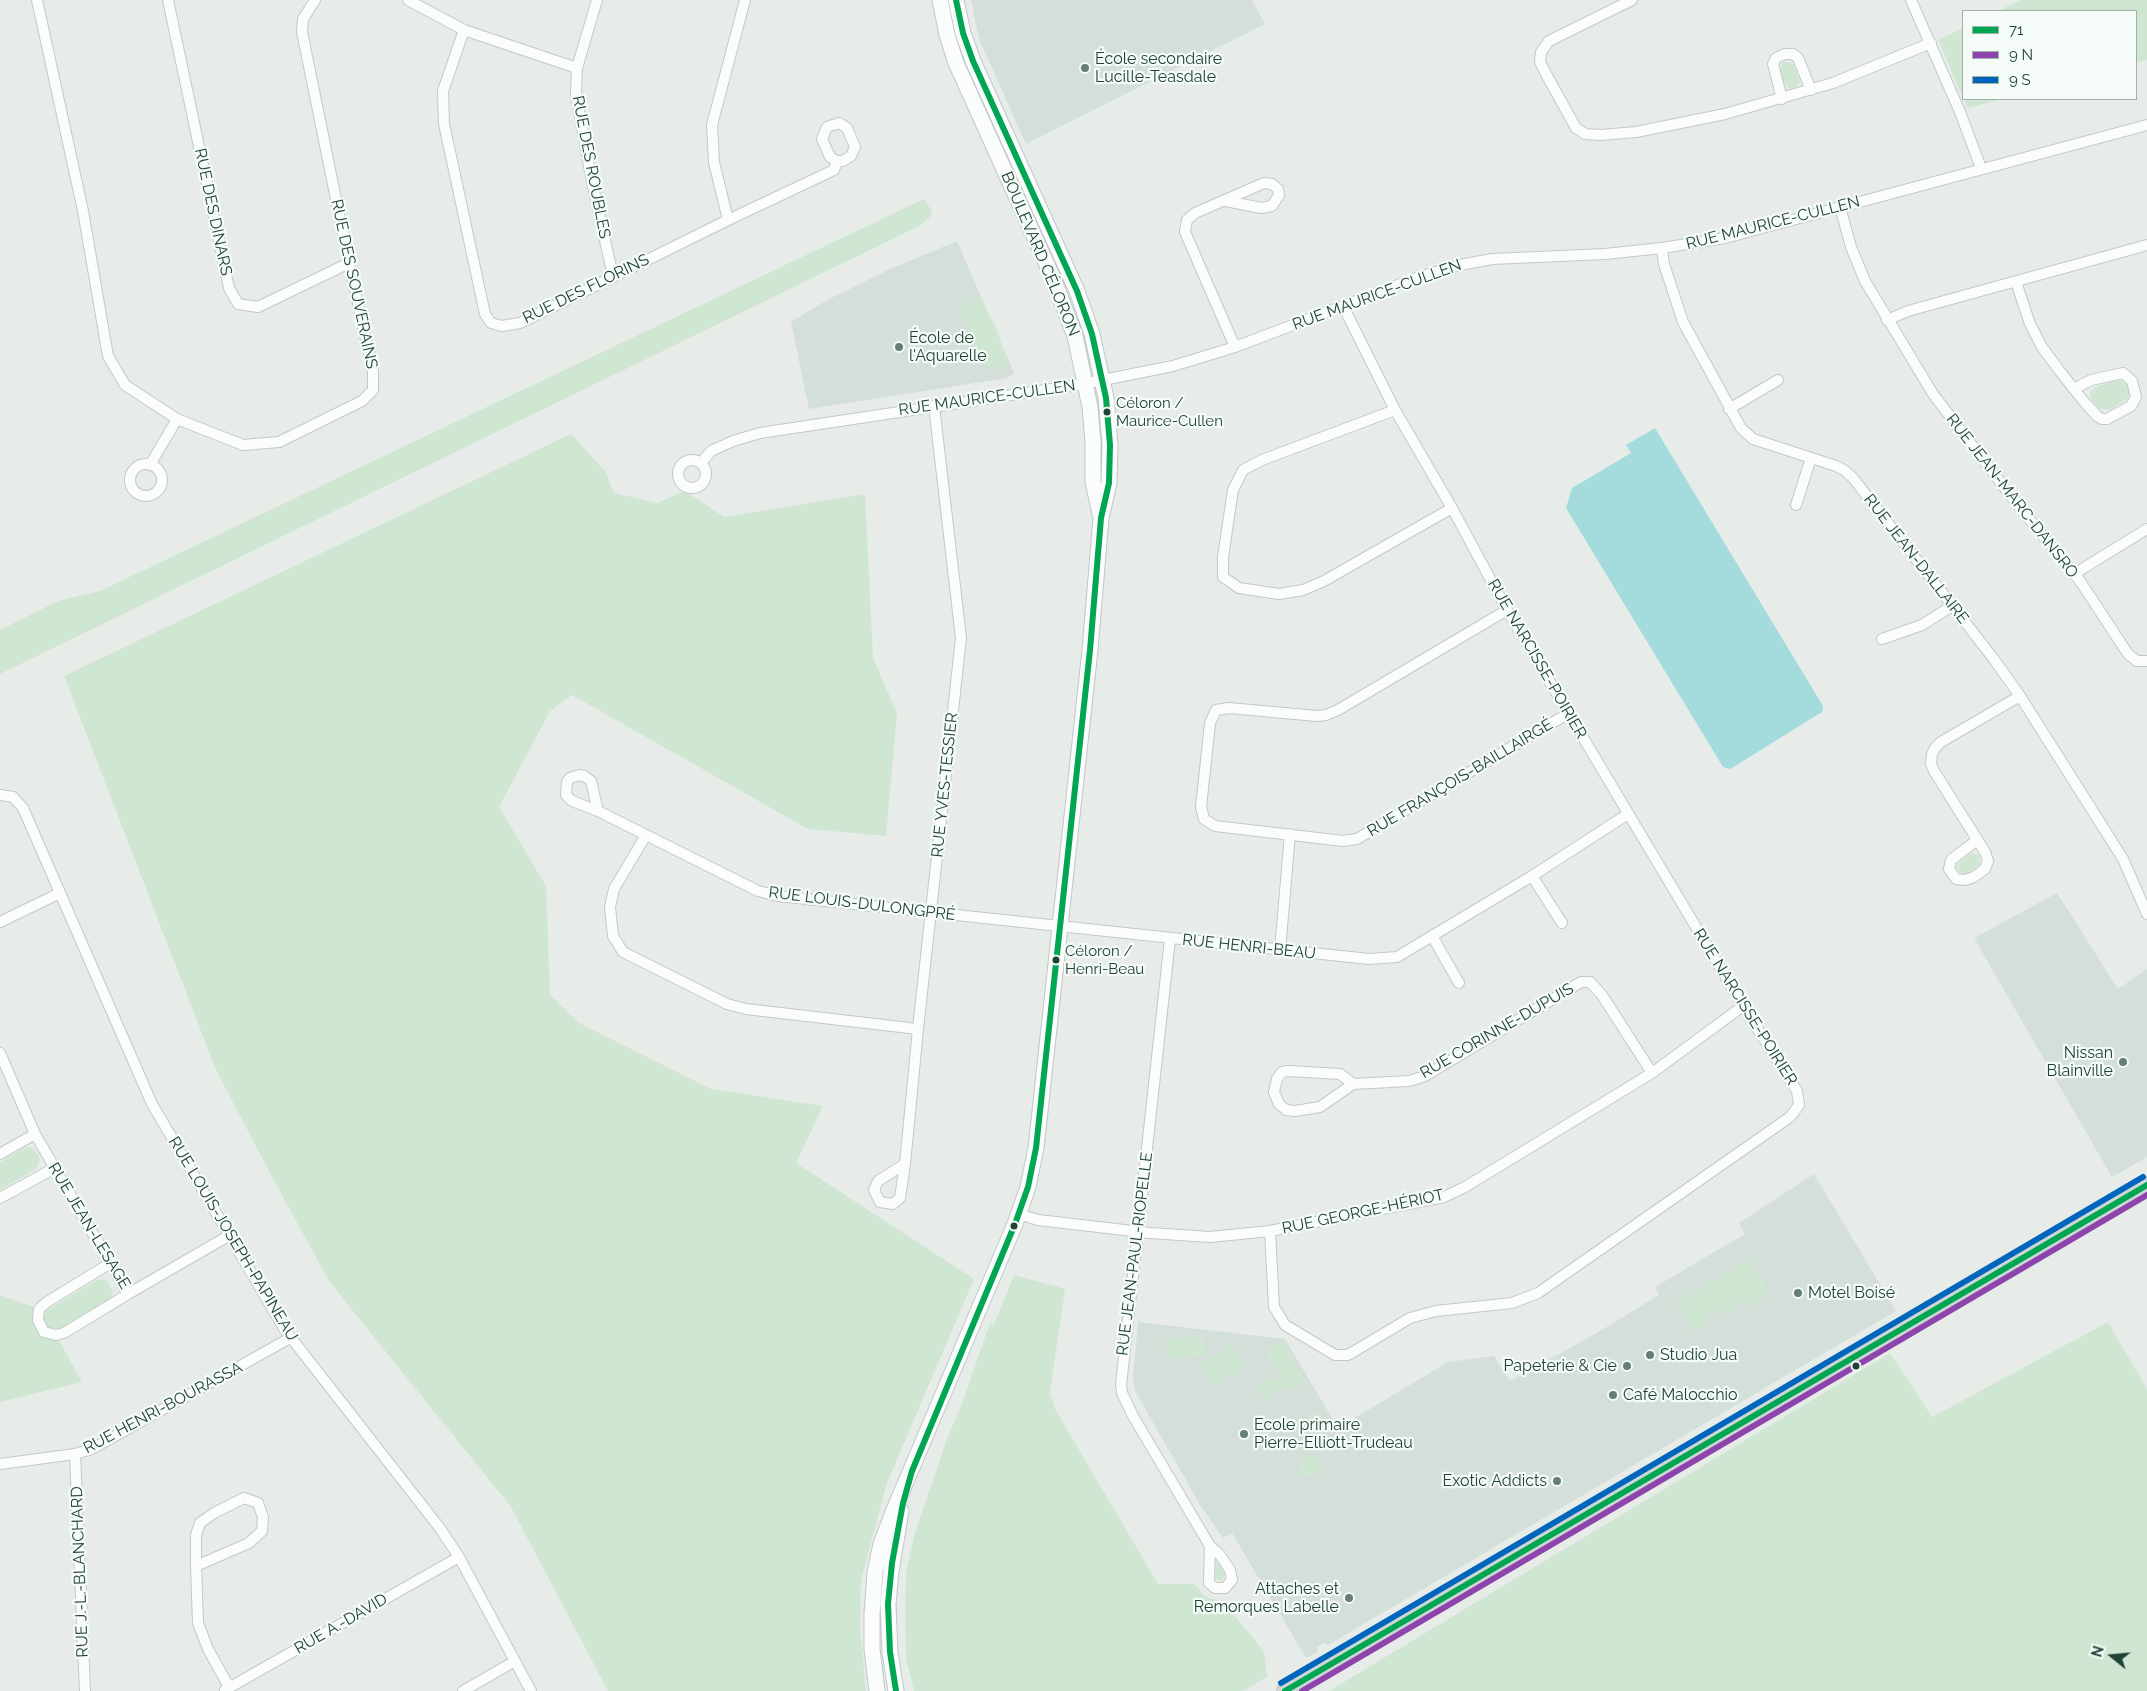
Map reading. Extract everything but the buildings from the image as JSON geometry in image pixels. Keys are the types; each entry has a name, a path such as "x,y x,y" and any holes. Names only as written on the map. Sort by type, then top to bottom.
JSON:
{"main road":[{"path":"1285,1691 2147,1185"}],"street":[{"name":"RUE DES SOUVERAINS","path":"37,0 83,211 108,356 125,385 177,419 243,445 279,442 362,401 373,390 373,372 302,32 303,19 315,0"},
{"name":"RUE DES DINARS","path":"168,0 229,288 238,304 258,307 349,263"},
{"path":"408,0 464,30 577,68"},
{"name":"RUE DES ROUBLES","path":"597,0 577,68 576,95 592,182 613,276"},
{"path":"728,220 714,162 712,125 745,0"},
{"name":"BOULEVARD CÉLORON","path":"940,0 947,35 956,63 1058,290 1075,336 1087,383 1093,429 1093,482 1101,518"},
{"name":"BOULEVARD CÉLORON","path":"878,1691 872,1638 872,1608 876,1572 887,1526 912,1471 1019,1214 1031,1174 1038,1137 1061,927 1092,632 1101,518 1109,483 1110,457 1104,380 1084,308 973,61 956,0"},
{"path":"1632,0 1549,41 1540,56 1541,66 1580,131 1588,135 1669,127 1782,99 1840,81 1931,43"},
{"path":"1911,0 1967,128 1981,168"},
{"name":"RUE DES FLORINS","path":"464,30 444,91 444,124 485,314 491,323 502,326 520,322 834,170 838,161"},
{"path":"1782,99 1773,64 1776,58 1785,54 1793,54 1798,58 1811,90"},
{"name":"RUE MAURICE-CULLEN","path":"701,462 711,451 733,441 760,433 1087,383 1173,366 1235,347 1435,272 1475,261 1605,254 1662,248 1724,238 2147,125"},
{"path":"1226,201 1195,213 1187,220 1185,232 1235,347"},
{"name":"RUE JEAN-MARC-DANSRO","path":"1840,207 1858,265 1887,320 1939,404 2045,540 2074,574 2128,654 2137,661 2147,661"},
{"path":"1887,320 1908,311 2147,245"},
{"name":"RUE JEAN-DALLAIRE","path":"1662,248 1664,264 1683,322 1729,409 1749,436 1836,466 1849,474 2020,696 2123,859 2147,914"},
{"path":"2016,282 2023,307 2038,340 2074,389 2094,414 2102,419 2111,417 2131,406 2136,397 2132,380 2123,373 2091,380 2074,389"},
{"name":"RUE NARCISSE-POIRIER","path":"1270,1231 1274,1307 1286,1325 1335,1354 1348,1355 1410,1318 1436,1311 1512,1303 1538,1293 1790,1117 1799,1105 1797,1091 1743,1006 1507,610 1452,508 1395,410 1343,306"},
{"path":"1729,409 1778,380"},
{"name":"RUE YVES-TESSIER","path":"905,1164 961,638 934,406"},
{"path":"1395,410 1262,460 1243,470 1233,490 1223,557 1224,577 1238,588 1279,594 1303,590 1324,581 1452,508"},
{"path":"150,465 177,419"},
{"path":"1796,505 1811,458"},
{"path":"2074,574 2147,529"},
{"path":"1882,639 1922,625 1952,606"},
{"name":"RUE FRANÇOIS-BAILLAIRGÉ","path":"1507,610 1338,710 1326,715 1317,716 1229,708 1216,710 1210,723 1201,807 1204,819 1215,826 1343,840 1357,839 1569,713"},
{"path":"1977,840 1934,771 1931,764 1932,754 1934,748 1940,742 2020,696"},
{"name":"RUE LOUIS-JOSEPH-PAPINEAU","path":"0,795 13,797 23,808 152,1104 290,1338 439,1527 459,1557 531,1691"},
{"name":"RUE LOUIS-DULONGPRÉ","path":"598,811 764,893 1061,927"},
{"name":"RUE HENRI-BEAU","path":"1061,927 1369,959 1397,957 1532,876 1628,814"},
{"path":"1280,950 1290,834"},
{"path":"646,836 614,889 610,907 613,936 623,952 727,1004 746,1009 918,1029"},
{"path":"1532,876 1562,923"},
{"path":"0,922 60,893"},
{"path":"1432,936 1459,983"},
{"name":"RUE JEAN-PAUL-RIOPELLE","path":"1170,939 1121,1371 1121,1390 1133,1416 1210,1546"},
{"name":"RUE CORINNE-DUPUIS","path":"1353,1084 1340,1074 1288,1071 1282,1072 1277,1079 1274,1092 1279,1104 1286,1110 1307,1110 1320,1108 1353,1084 1410,1082 1425,1076 1581,982 1590,982 1602,995 1652,1073"},
{"name":"RUE GEORGE-HÉRIOT","path":"1019,1214 1038,1220 1138,1232 1210,1237 1270,1231 1444,1197 1465,1187 1652,1073 1743,1006"},
{"name":"RUE JEAN-LESAGE","path":"0,1053 35,1134 53,1168 128,1294 230,1235"},
{"path":"0,1154 35,1134"},
{"path":"0,1198 53,1168"},
{"path":"109,1264 47,1302 39,1309 38,1320 44,1332 56,1335 64,1333 128,1294"},
{"name":"RUE HENRI-BOURASSA","path":"0,1464 75,1454 92,1449 290,1338"},
{"name":"RUE J.-L.-BLANCHARD","path":"75,1454 85,1691"},
{"name":"BOULEVARD CÉLORON","path":"896,1691 888,1634 890,1583 899,1521 912,1471"},
{"path":"196,1566 249,1543 262,1531 263,1518 258,1503 244,1498 214,1513 200,1523 196,1536 196,1566 198,1624 226,1689"},
{"name":"RUE A.-DAVID","path":"226,1689 459,1557"},
{"path":"463,1691 515,1661"}],"shaded area":[{"name":"École secondaire Lucille-Teasdale","path":"971,0 1252,0 1265,24 1026,144 979,39"},
{"name":"École de l'Aquarelle","path":"957,241 1014,373 1007,378 809,409 791,322 827,300 886,271"},
{"path":"2057,893 2118,989 2147,969 2147,1157 2112,1177 1974,938"},
{"path":"1814,1174 1896,1311 1328,1645 1324,1643 1317,1647 1317,1652 1306,1658 1232,1533 1223,1538 1202,1508 1136,1393 1133,1378 1138,1322 1285,1339 1338,1428 1448,1362 1494,1356 1510,1381 1597,1333 1659,1295 1655,1287 1745,1234 1739,1223"}],"green space":[{"path":"2021,0 2147,0 2147,60 2137,62 2137,10 2000,10"},
{"path":"1962,28 1962,96 1938,40"},
{"path":"1783,62 1789,62 1794,65 1800,81 1796,87 1788,88 1784,82 1780,70"},
{"path":"1964,100 1998,100 1968,108"},
{"path":"924,199 932,211 930,217 917,227 0,674 0,630 58,601 100,591"},
{"path":"979,297 995,325 1010,370 982,365 959,308"},
{"path":"2117,380 2122,381 2128,386 2130,393 2127,399 2109,410 2100,409 2091,400 2090,392 2098,386"},
{"path":"1100,397 1103,430 1103,483 1099,483 1096,398"},
{"path":"571,434 605,471 614,493 657,503 685,491 724,517 865,494 873,658 897,713 886,836 808,829 572,695 550,711 499,807 546,886 550,995 579,1023 711,1089 823,1106 796,1163 974,1279 887,1483 861,1580 860,1628 866,1691 608,1691 511,1507 329,1281 271,1175 216,1070 64,676"},
{"path":"1971,853 1979,855 1980,864 1968,873 1962,874 1957,869 1958,863"},
{"path":"30,1147 34,1149 40,1159 37,1168 0,1190 0,1162 24,1148"},
{"path":"1749,1259 1770,1293 1748,1307 1744,1301 1721,1315 1718,1310 1706,1317 1708,1322 1695,1331 1676,1302"},
{"path":"1014,1275 1065,1289 1050,1393 1055,1409 1158,1584 1194,1584 1206,1597 1223,1602 1264,1651 1267,1677 1243,1691 914,1691 906,1658 905,1607 906,1574 914,1536 947,1439 963,1401 990,1323 994,1325"},
{"path":"103,1279 107,1281 113,1291 110,1300 62,1328 52,1329 47,1326 43,1318 47,1310 97,1280"},
{"path":"0,1295 39,1309 38,1320 56,1335 82,1382 0,1402"},
{"path":"2108,1322 2147,1389 2147,1691 1329,1691 1890,1353 1932,1417"},
{"path":"1202,1335 1205,1355 1168,1359 1166,1339"},
{"path":"1282,1341 1306,1381 1289,1392 1265,1352"},
{"path":"1232,1345 1245,1367 1230,1377 1216,1354"},
{"path":"1215,1355 1228,1377 1213,1386 1200,1364"},
{"path":"1277,1376 1284,1387 1264,1399 1257,1388"},
{"path":"1317,1412 1323,1422 1313,1427 1307,1417"},
{"path":"1304,1453 1315,1456 1323,1469 1310,1477 1299,1474"},
{"path":"1217,1560 1225,1575 1221,1581 1215,1578"}],"water":[{"path":"1655,428 1823,706 1822,712 1730,769 1723,767 1566,508 1572,488 1631,453 1626,445"}],"transit line":[{"name":"71","path":"896,1691 890,1652 888,1604 892,1563 903,1503 912,1471 1015,1224 1028,1187 1036,1148 1090,650 1101,518 1109,483 1110,445 1106,398 1092,334 1077,291 973,61 963,33 956,0"},
{"path":"1281,1683 2143,1177"},
{"name":"71","path":"1285,1691 2147,1185"},
{"path":"1302,1691 2147,1195"}],"place":[{"name":"École secondaire Lucille-Teasdale","path":"1085,68"},
{"name":"École de l'Aquarelle","path":"899,347"},
{"name":"Céloron / Maurice-Cullen","path":"1107,412"},
{"name":"Céloron / Henri-Beau","path":"1056,960"},
{"name":"Nissan Blainville","path":"2123,1062"},
{"name":"Motel Boisé","path":"1798,1293"},
{"name":"Studio Jua","path":"1650,1355"},
{"name":"Papeterie & Cie","path":"1627,1366"},
{"name":"Café Malocchio","path":"1613,1395"},
{"name":"Ecole primaire Pierre-Elliott-Trudeau","path":"1244,1434"},
{"name":"Exotic Addicts","path":"1557,1481"},
{"name":"Attaches et Remorques Labelle","path":"1349,1598"}]}
